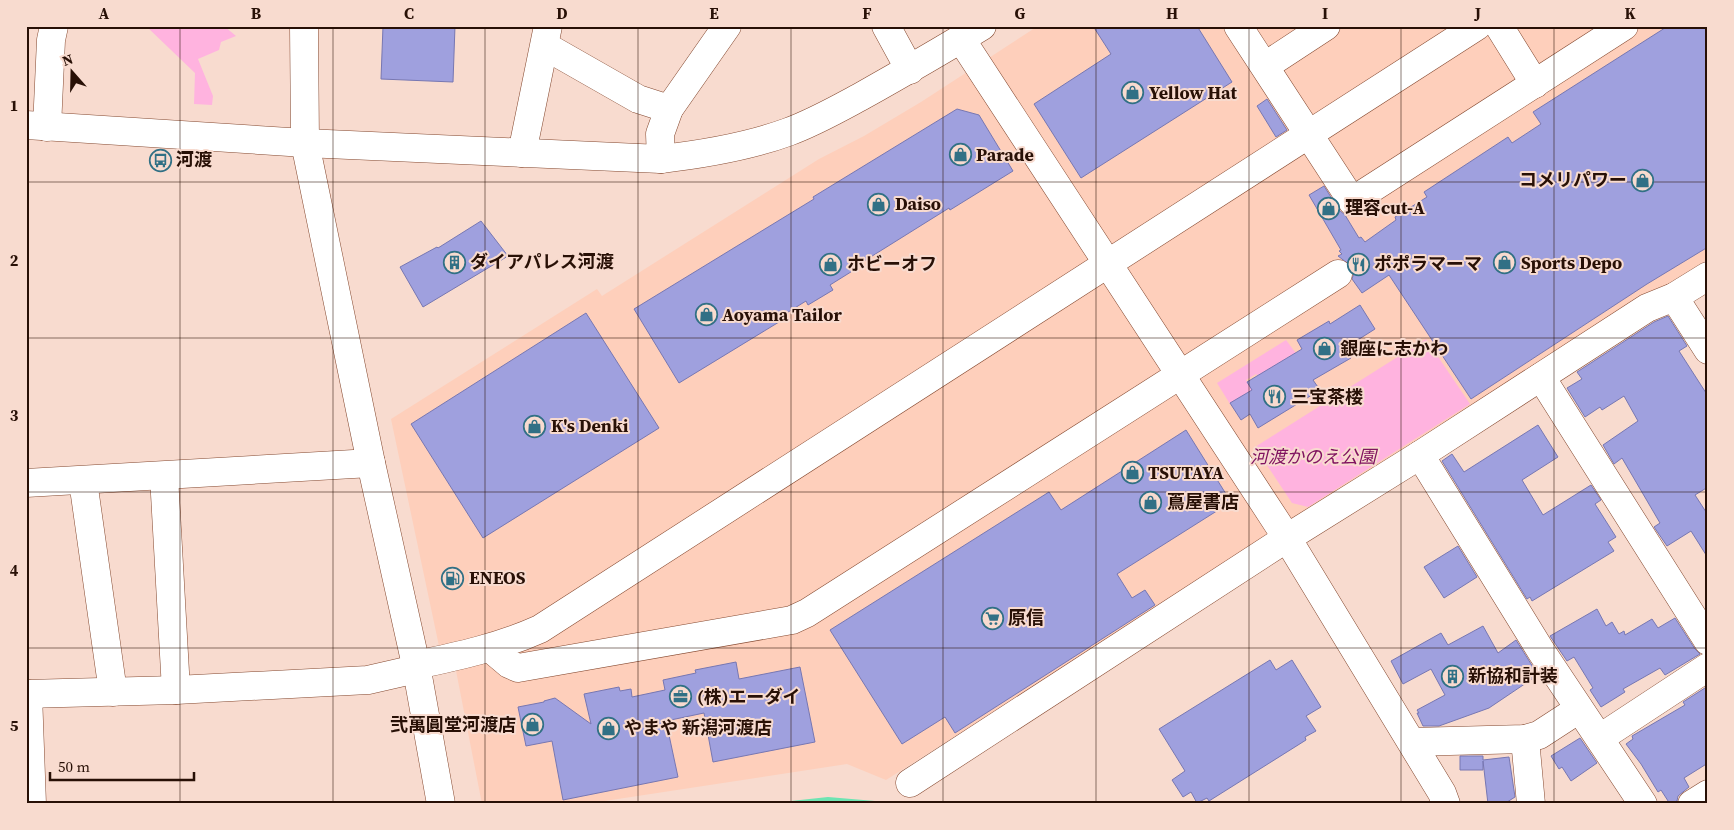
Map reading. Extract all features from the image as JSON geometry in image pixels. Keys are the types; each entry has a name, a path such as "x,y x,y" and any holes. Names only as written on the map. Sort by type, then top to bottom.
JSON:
{"street":[{"path":"54,26 37,126 305,143 661,159 702,155 789,132 820,118 910,70 971,32 1108,263 1287,538 1412,742 1442,793 1446,804"},
{"path":"304,26 305,143 371,463 416,667 441,804"},
{"path":"661,159 660,134 669,110 727,26"},
{"path":"886,26 910,70"},
{"path":"1238,26 1352,201 1624,26"},
{"path":"1264,66 1326,26"},
{"path":"32,804 27,694 176,690 368,680 490,648 540,629 1477,26"},
{"path":"1499,26 1535,84"},
{"path":"522,153 547,36 638,99 669,110"},
{"path":"490,648 509,664 518,668 792,620 807,613 1338,274"},
{"path":"910,783 1287,538 1541,378 1647,308 1674,297 1708,276"},
{"path":"1674,297 1708,350"},
{"path":"1541,378 1708,641"},
{"path":"1420,455 1541,651 1643,804"},
{"path":"26,483 371,463"},
{"path":"164,476 176,690"},
{"path":"83,481 112,692"},
{"path":"1600,738 1708,667"},
{"path":"1412,742 1526,739 1539,735 1579,709"},
{"path":"1526,739 1531,804"},
{"path":"1692,804 1708,794"}],"shaded area":[{"path":"1038,26 1708,26 1708,259 886,780 847,764 585,804 482,804 451,645 439,646 391,419 597,289 602,296 819,159 864,136 921,102"},
{"path":"828,797 875,801 882,804 763,804"}],"green space":[{"path":"146,26 224,26 236,36 221,42 219,50 198,59 213,96 212,105 194,104 195,73"},
{"name":"河渡かのえ公園","path":"1426,339 1470,404 1308,507 1292,503 1255,447"},
{"path":"1286,340 1301,360 1291,355 1279,363 1263,383 1256,374 1246,380 1253,390 1230,404 1217,383"}],"building":[{"path":"383,26 455,26 453,82 381,79"},
{"name":"Yellow Hat","path":"1093,26 1197,26 1232,82 1081,178 1034,104 1111,54"},
{"path":"1668,26 1708,26 1708,247 1647,284 1471,399 1389,275 1362,293 1352,279 1354,273 1351,266 1338,256 1342,254 1339,251 1341,250 1309,195 1324,186 1359,238 1361,237 1365,242 1396,220 1395,217 1427,197 1424,192 1508,137 1512,143 1541,124 1533,112"},
{"path":"1267,99 1287,130 1276,137 1257,106"},
{"path":"957,109 979,115 1013,171 950,210 949,208 853,268 854,270 830,285 833,290 808,305 806,301 777,319 779,322 679,383 634,309"},
{"name":"ダイアパレス河渡","path":"481,221 508,256 423,307 400,267 438,248"},
{"path":"1360,305 1375,329 1345,348 1351,358 1313,380 1320,390 1258,428 1250,414 1241,420 1230,403 1252,390 1247,382 1302,349 1297,340 1329,321 1330,324"},
{"name":"K's Denki","path":"586,313 659,428 483,538 411,424"},
{"path":"1668,316 1687,346 1679,351 1708,396 1708,487 1695,495 1708,515 1708,558 1691,531 1667,546 1654,527 1660,523 1622,458 1614,464 1603,445 1638,421 1624,396 1602,410 1600,407 1585,417 1567,388 1582,379 1577,372 1654,322"},
{"path":"1538,425 1558,457 1522,480 1543,515 1591,485 1601,500 1595,504 1616,537 1608,542 1614,551 1532,601 1530,597 1527,599 1442,461 1452,454 1464,472"},
{"name":"原信","path":"1186,430 1231,502 1117,574 1132,598 1145,590 1155,605 955,733 945,717 902,744 830,630 1049,492 1061,510"},
{"path":"1458,546 1477,577 1444,598 1424,567"},
{"path":"1597,609 1606,626 1612,622 1619,634 1624,631 1625,635 1652,619 1658,628 1675,618 1700,654 1665,675 1660,668 1623,689 1625,692 1601,707 1590,690 1593,688 1574,657 1567,661 1550,636"},
{"name":"新協和計装","path":"1483,626 1498,653 1516,640 1538,675 1489,708 1439,726 1423,726 1417,710 1445,695 1431,669 1403,684 1391,661 1441,633 1448,645"},
{"path":"1270,660 1276,670 1292,660 1321,707 1306,716 1316,731 1305,737 1306,740 1209,801 1207,798 1197,803 1191,792 1183,797 1172,780 1185,771 1159,729"},
{"path":"736,662 739,679 800,667 815,742 713,762 704,713 666,721 678,777 563,800 552,741 526,746 518,707 555,698 591,724 584,694 619,687 620,691 631,689 632,697 665,690 663,680 696,673 695,670"},
{"path":"1708,686 1708,763 1684,778 1689,787 1678,796 1677,801 1670,804 1661,790 1658,792 1626,744 1633,739 1632,736 1685,705 1683,702"},
{"path":"1580,738 1597,763 1571,781 1562,767 1559,769 1551,756"},
{"path":"1460,756 1483,756 1483,760 1509,757 1515,797 1504,804 1488,804 1483,761 1483,770 1460,770"}],"place":[{"name":"Yellow Hat","path":"1133,93"},
{"name":"Parade","path":"960,155"},
{"name":"河渡","path":"160,160"},
{"name":"コメリパワー","path":"1643,180"},
{"name":"Daiso","path":"879,204"},
{"name":"理容cut-A","path":"1329,208"},
{"name":"ダイアパレス河渡","path":"454,262"},
{"name":"Sports Depo","path":"1505,263"},
{"name":"ホビーオフ","path":"831,264"},
{"name":"ポポラマーマ","path":"1358,264"},
{"name":"Aoyama Tailor","path":"706,315"},
{"name":"銀座に志かわ","path":"1324,349"},
{"name":"三宝茶楼","path":"1275,397"},
{"name":"K's Denki","path":"535,426"},
{"name":"TSUTAYA","path":"1132,473"},
{"name":"蔦屋書店","path":"1151,502"},
{"name":"ENEOS","path":"453,578"},
{"name":"原信","path":"992,618"},
{"name":"新協和計装","path":"1452,676"},
{"name":"(株)エーダイ","path":"681,697"},
{"name":"弐萬圓堂河渡店","path":"532,725"},
{"name":"やまや 新潟河渡店","path":"608,728"}]}
